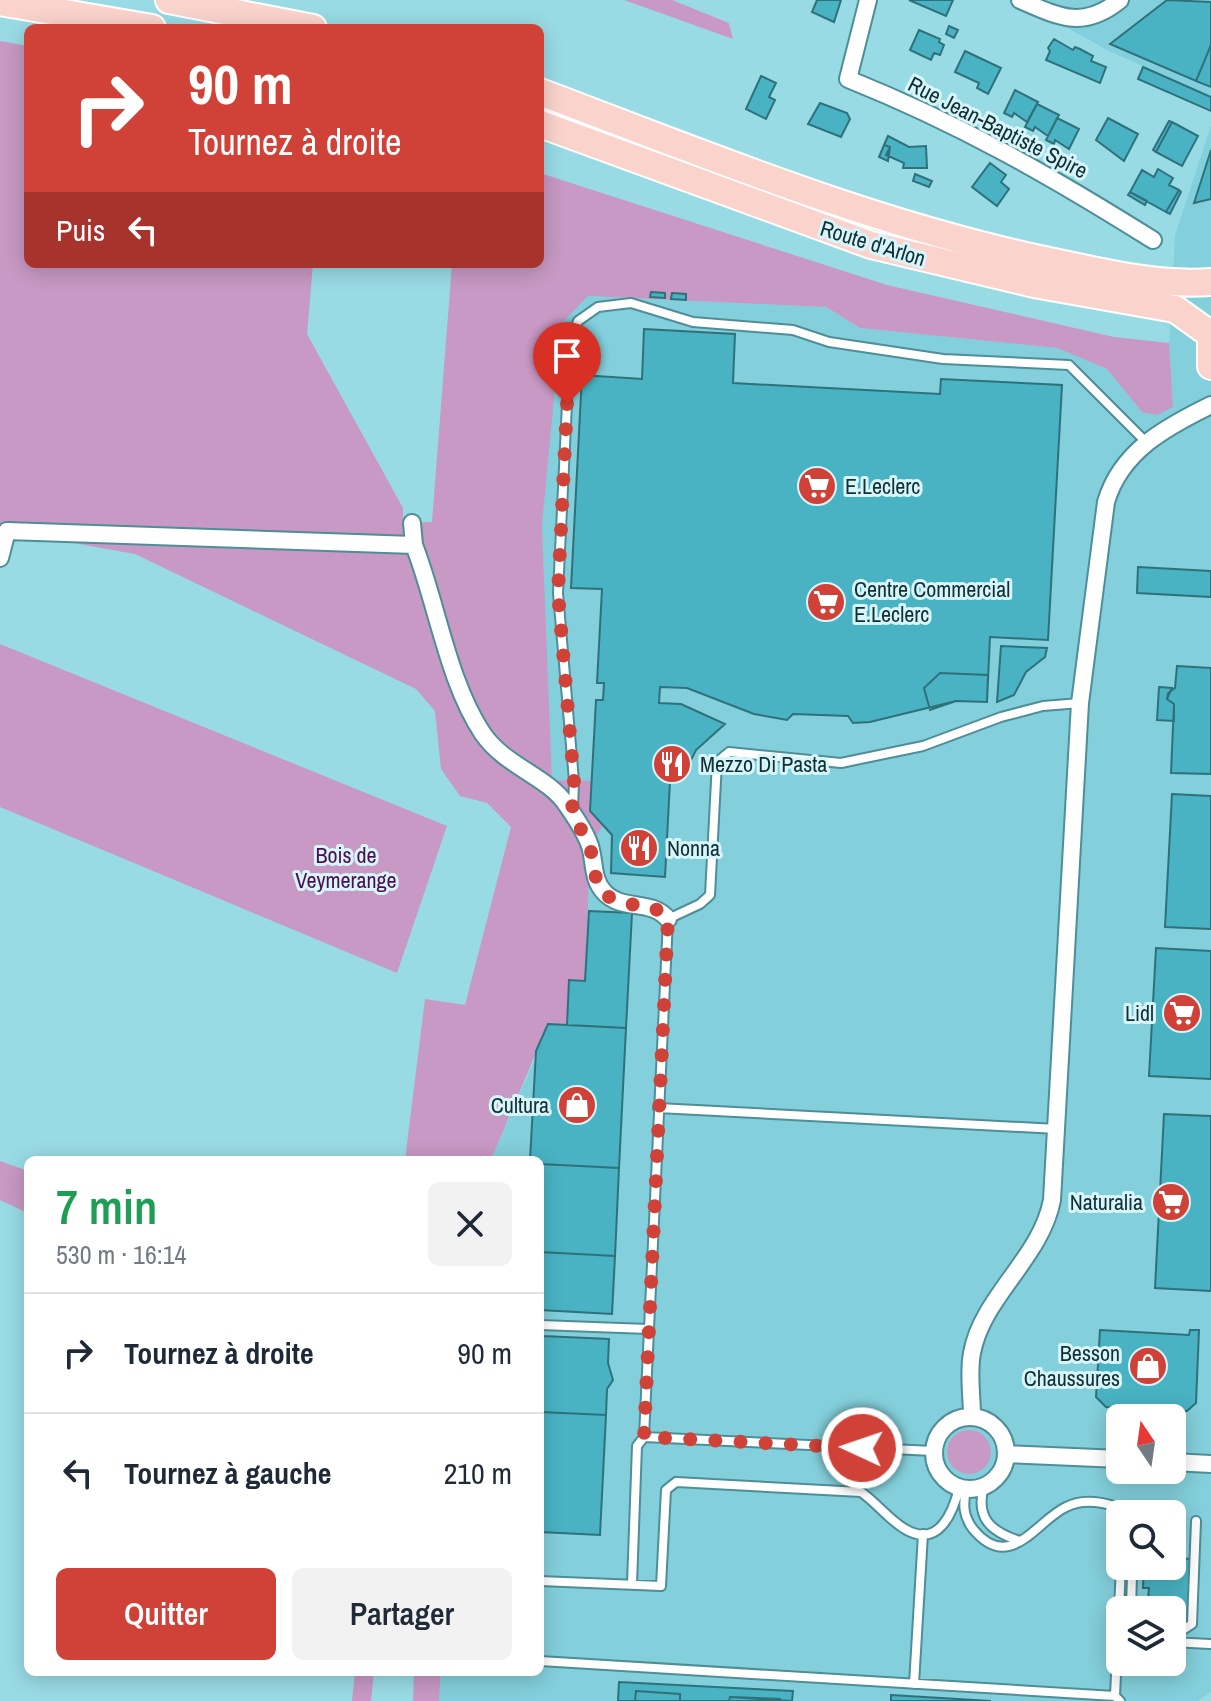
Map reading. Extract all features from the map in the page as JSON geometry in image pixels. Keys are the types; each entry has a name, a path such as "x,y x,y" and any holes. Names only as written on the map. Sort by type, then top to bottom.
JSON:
{"main road":[{"path":"169,0 292,24"},
{"path":"0,2 129,24"},
{"name":"Route d'Arlon","path":"544,94 819,197 935,234 1101,272 1180,284 1211,282"},
{"name":"Route d'Arlon","path":"544,125 871,245 1034,284 1175,309 1211,333"},
{"path":"1211,333 1211,366"}],"street":[{"name":"Rue Jean-Baptiste Spire","path":"868,0 848,79 933,113 998,147 1153,240"},
{"path":"1020,0 1062,18 1084,18 1108,10 1120,0"},
{"path":"972,1416 972,1353 997,1302 1047,1227 1057,1129 1080,703 1106,502 1117,471 1146,442 1211,405"},
{"path":"412,523 414,545 466,704 484,736 512,764 562,798 590,846 597,884 607,896 625,904 652,906 668,919"},
{"path":"0,558 7,531 414,545"},
{"path":"972,1416 997,1428 1007,1454 1000,1473 984,1486 963,1488 940,1474 933,1451 941,1430 961,1417 972,1416"},
{"path":"1007,1454 1106,1458"},
{"path":"1186,1463 1211,1464"}],"lane":[{"path":"572,813 574,781 558,593 570,341 578,321 598,307 631,303 693,322 793,330 829,342 943,359 1069,365 1146,442"},
{"path":"632,1584 637,1446 644,1437 668,919 700,904 710,895 717,762 721,755 729,752 841,763 923,746 1001,717 1043,706 1080,703"},
{"path":"658,1108 1057,1129"},
{"path":"544,1325 648,1329"},
{"path":"644,1437 933,1451"},
{"path":"544,1581 661,1586 666,1490 676,1482 861,1492 880,1505 905,1530 923,1534 935,1532 947,1523 963,1488"},
{"path":"984,1486 979,1503 988,1522 996,1533 1024,1542"},
{"path":"963,1488 966,1520 979,1536 1002,1545 1024,1542 1064,1507 1086,1501 1106,1505"},
{"path":"1186,1629 1192,1624 1196,1521"},
{"path":"914,1684 923,1534"},
{"path":"1002,1545 1002,1556"},
{"path":"1186,1641 1210,1644"},
{"path":"544,1661 1118,1699 1118,1676"}],"shaded area":[{"path":"1017,0 1211,0 1211,97 1109,51"},
{"path":"1211,126 1211,1692 1198,1701 439,1701 441,1676 544,1676 544,1156 493,1156 569,980 585,981 591,781 552,780 542,525 560,324 588,296 826,307 860,328 1057,348 1107,369 1142,412 1173,407 1169,343 1175,235"}],"green space":[{"path":"624,0 672,0 729,23 733,39"},
{"path":"0,41 24,45 24,268 313,268 307,334 403,508 403,523 432,522 452,268 544,268 544,174 887,285 1114,337 1169,343 1173,407 1157,415 1142,412 1107,369 1057,348 860,328 826,307 588,296 561,324 542,525 552,780 592,781 590,811 603,825 590,846 585,981 569,981 567,1025 548,1024 493,1156 405,1156 425,999 465,1005 511,827 487,803 460,796 441,769 435,711 416,689 135,554 7,531 0,559"},
{"name":"Bois de Veymerange","path":"0,644 447,826 397,973 0,807"},
{"path":"0,1161 24,1170 24,1211 0,1200"},
{"path":"969,1430 985,1436 991,1452 985,1468 969,1474 953,1468 947,1452 953,1436"},
{"path":"355,1676 374,1676 371,1701 352,1701"},
{"path":"414,1676 441,1676 439,1701 413,1701"}],"building":[{"path":"817,0 841,0 834,22 812,12"},
{"path":"909,0 953,0 946,16"},
{"path":"1167,0 1211,2 1211,45 1196,81 1110,44"},
{"path":"949,26 958,30 954,38 946,34"},
{"path":"919,30 940,39 939,42 944,45 940,55 934,53 931,60 910,50"},
{"path":"1054,39 1073,50 1075,47 1093,56 1091,61 1106,67 1100,83 1046,60 1050,51 1048,48"},
{"path":"1211,45 1211,87 1196,81"},
{"path":"965,51 1001,68 988,94 977,88 979,83 955,72"},
{"path":"1143,67 1211,97 1211,111 1138,79"},
{"path":"761,76 776,83 769,97 775,100 766,119 746,109"},
{"path":"1015,90 1038,102 1027,122 1014,113 1012,117 1004,113"},
{"path":"820,103 847,113 850,119 841,137 808,124"},
{"path":"1037,104 1059,115 1048,136 1035,127 1033,131 1025,127"},
{"path":"1057,118 1079,129 1069,149 1055,140 1054,144 1046,140"},
{"path":"1108,118 1138,134 1124,161 1096,140"},
{"path":"1169,121 1172,122 1156,152 1153,150"},
{"path":"1172,122 1198,136 1182,166 1156,152"},
{"path":"888,136 909,147 926,146 927,168 903,168 904,163 886,155 890,147 884,145"},
{"path":"884,145 890,147 888,161 879,157"},
{"path":"1211,150 1211,199 1194,203"},
{"path":"990,163 1006,175 1001,182 1009,189 997,206 972,187"},
{"path":"1158,169 1173,178 1169,185 1179,190 1166,212 1130,192 1142,170 1154,177"},
{"path":"915,174 932,181 929,187 913,181"},
{"path":"1179,190 1181,192 1170,214 1166,212"},
{"path":"1130,192 1147,201 1145,205 1128,195"},
{"path":"651,292 665,293 665,298 650,297"},
{"path":"672,293 686,294 686,300 671,299"},
{"name":"Centre Commercial E.Leclerc","path":"644,329 735,334 733,383 940,394 941,379 1062,385 1048,640 990,637 987,702 956,701 870,722 853,723 848,716 793,714 787,720 754,714 687,688 660,687 659,703 681,704 725,724 696,750 683,776 670,781 665,877 611,873 612,835 590,811 596,700 603,700 604,683 597,683 602,589 571,588 582,375 642,379"},
{"path":"1138,567 1211,571 1211,597 1137,593"},
{"path":"1001,646 1047,648 1045,657 1026,672 1014,695 997,702"},
{"path":"1177,666 1211,668 1211,774 1171,773 1174,704 1167,699 1168,693 1175,688"},
{"path":"940,673 988,675 987,702 956,701 930,710 924,688"},
{"path":"1159,687 1172,688 1167,699 1174,704 1174,721 1157,720"},
{"path":"1172,794 1211,796 1211,929 1165,927"},
{"path":"589,911 632,913 626,1028 567,1025 569,980 585,981"},
{"name":"Lidl","path":"1156,948 1211,951 1211,1079 1149,1076"},
{"name":"Cultura","path":"548,1024 626,1028 619,1168 544,1164 544,1156 530,1156 536,1051"},
{"path":"1164,1114 1211,1116 1211,1291 1155,1288"},
{"path":"544,1164 619,1168 615,1256 544,1252"},
{"path":"544,1252 615,1256 612,1314 544,1310"},
{"name":"Besson Chaussures","path":"1100,1330 1189,1335 1190,1330 1199,1330 1196,1403 1187,1411 1186,1404 1106,1404 1106,1407 1096,1397"},
{"path":"544,1336 609,1339 608,1363 613,1380 607,1389 606,1415 544,1412"},
{"path":"544,1412 606,1415 600,1535 544,1532"},
{"path":"1186,1559 1191,1559 1188,1619 1186,1596 1148,1596 1149,1588 1143,1588 1143,1580 1186,1580"},
{"path":"619,1682 793,1691 792,1701 730,1697 729,1701 680,1701 680,1694 636,1691 635,1701 618,1701"},
{"path":"636,1691 680,1694 680,1701 635,1701"},
{"path":"891,1695 991,1701 891,1701"},
{"path":"730,1697 780,1699 780,1701 729,1701"}],"place":[{"name":"E.Leclerc","path":"817,486"},
{"name":"Centre Commercial E.Leclerc","path":"826,602"},
{"name":"Mezzo Di Pasta","path":"672,764"},
{"name":"Nonna","path":"639,848"},
{"name":"Lidl","path":"1182,1013"},
{"name":"Cultura","path":"577,1105"},
{"name":"Naturalia","path":"1171,1202"},
{"name":"Besson Chaussures","path":"1148,1366"}],"route":[{"path":"567,404 558,593 574,781 572,813 590,846 597,884 607,896 625,904 652,906 668,919 644,1437 862,1448"}]}
